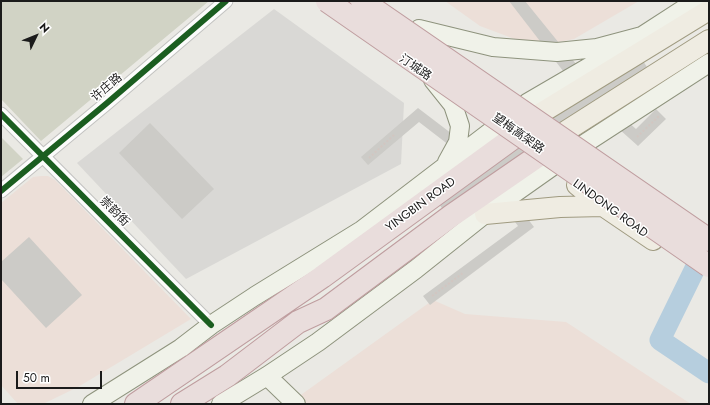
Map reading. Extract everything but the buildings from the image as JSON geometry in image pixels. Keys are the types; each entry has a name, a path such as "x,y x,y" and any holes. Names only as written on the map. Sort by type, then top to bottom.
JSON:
{"highway":[{"name":"望梅高架路","path":"327,1 709,266"},
{"name":"望梅高架路","path":"362,1 709,240"},
{"path":"182,404 227,376 298,322 326,309 451,216 545,161 566,131"},
{"name":"YINGBIN ROAD","path":"136,404 322,277 505,132"}],"main road":[{"name":"汀城路","path":"315,1 433,80 505,132"},
{"path":"379,1 534,108 709,235"},
{"path":"534,108 696,1"},
{"name":"YINGBIN ROAD","path":"505,132 534,108 709,10"},
{"path":"419,29 493,47 557,52 596,48 642,36"},
{"path":"566,131 709,40"},
{"path":"221,404 318,342 398,283 485,214 545,161 584,144 709,62"},
{"path":"433,80 454,105 460,126 458,142 443,169"},
{"path":"92,404 181,348 211,325 255,296 362,230 443,169 505,132"},
{"name":"LINDONG ROAD","path":"505,132 603,206 709,278"},
{"path":"485,214 560,207 603,206"},
{"path":"267,376 296,404"}],"street":[{"name":"许庄路","path":"1,190 108,103 226,1"},
{"name":"崇韵街","path":"1,114 211,325"}],"path":[{"path":"637,137 659,116"},
{"path":"369,158 395,134"},
{"path":"432,296 463,273"}],"shaded area":[{"path":"1,1 209,1 41,141 1,99"},
{"path":"445,1 639,1 574,39 548,44 520,41 480,26"},
{"path":"274,9 404,103 401,164 186,279 77,163"},
{"path":"1,137 23,159 1,177"},
{"path":"48,176 55,180 191,319 78,387 43,404 18,404 1,385 1,203 33,177"},
{"path":"433,300 465,314 566,322 691,404 306,404 298,397"}],"waterway":[{"path":"707,244 660,340 709,373"}],"cycle path":[{"path":"1,191 226,1"},
{"path":"1,114 211,325"}]}
